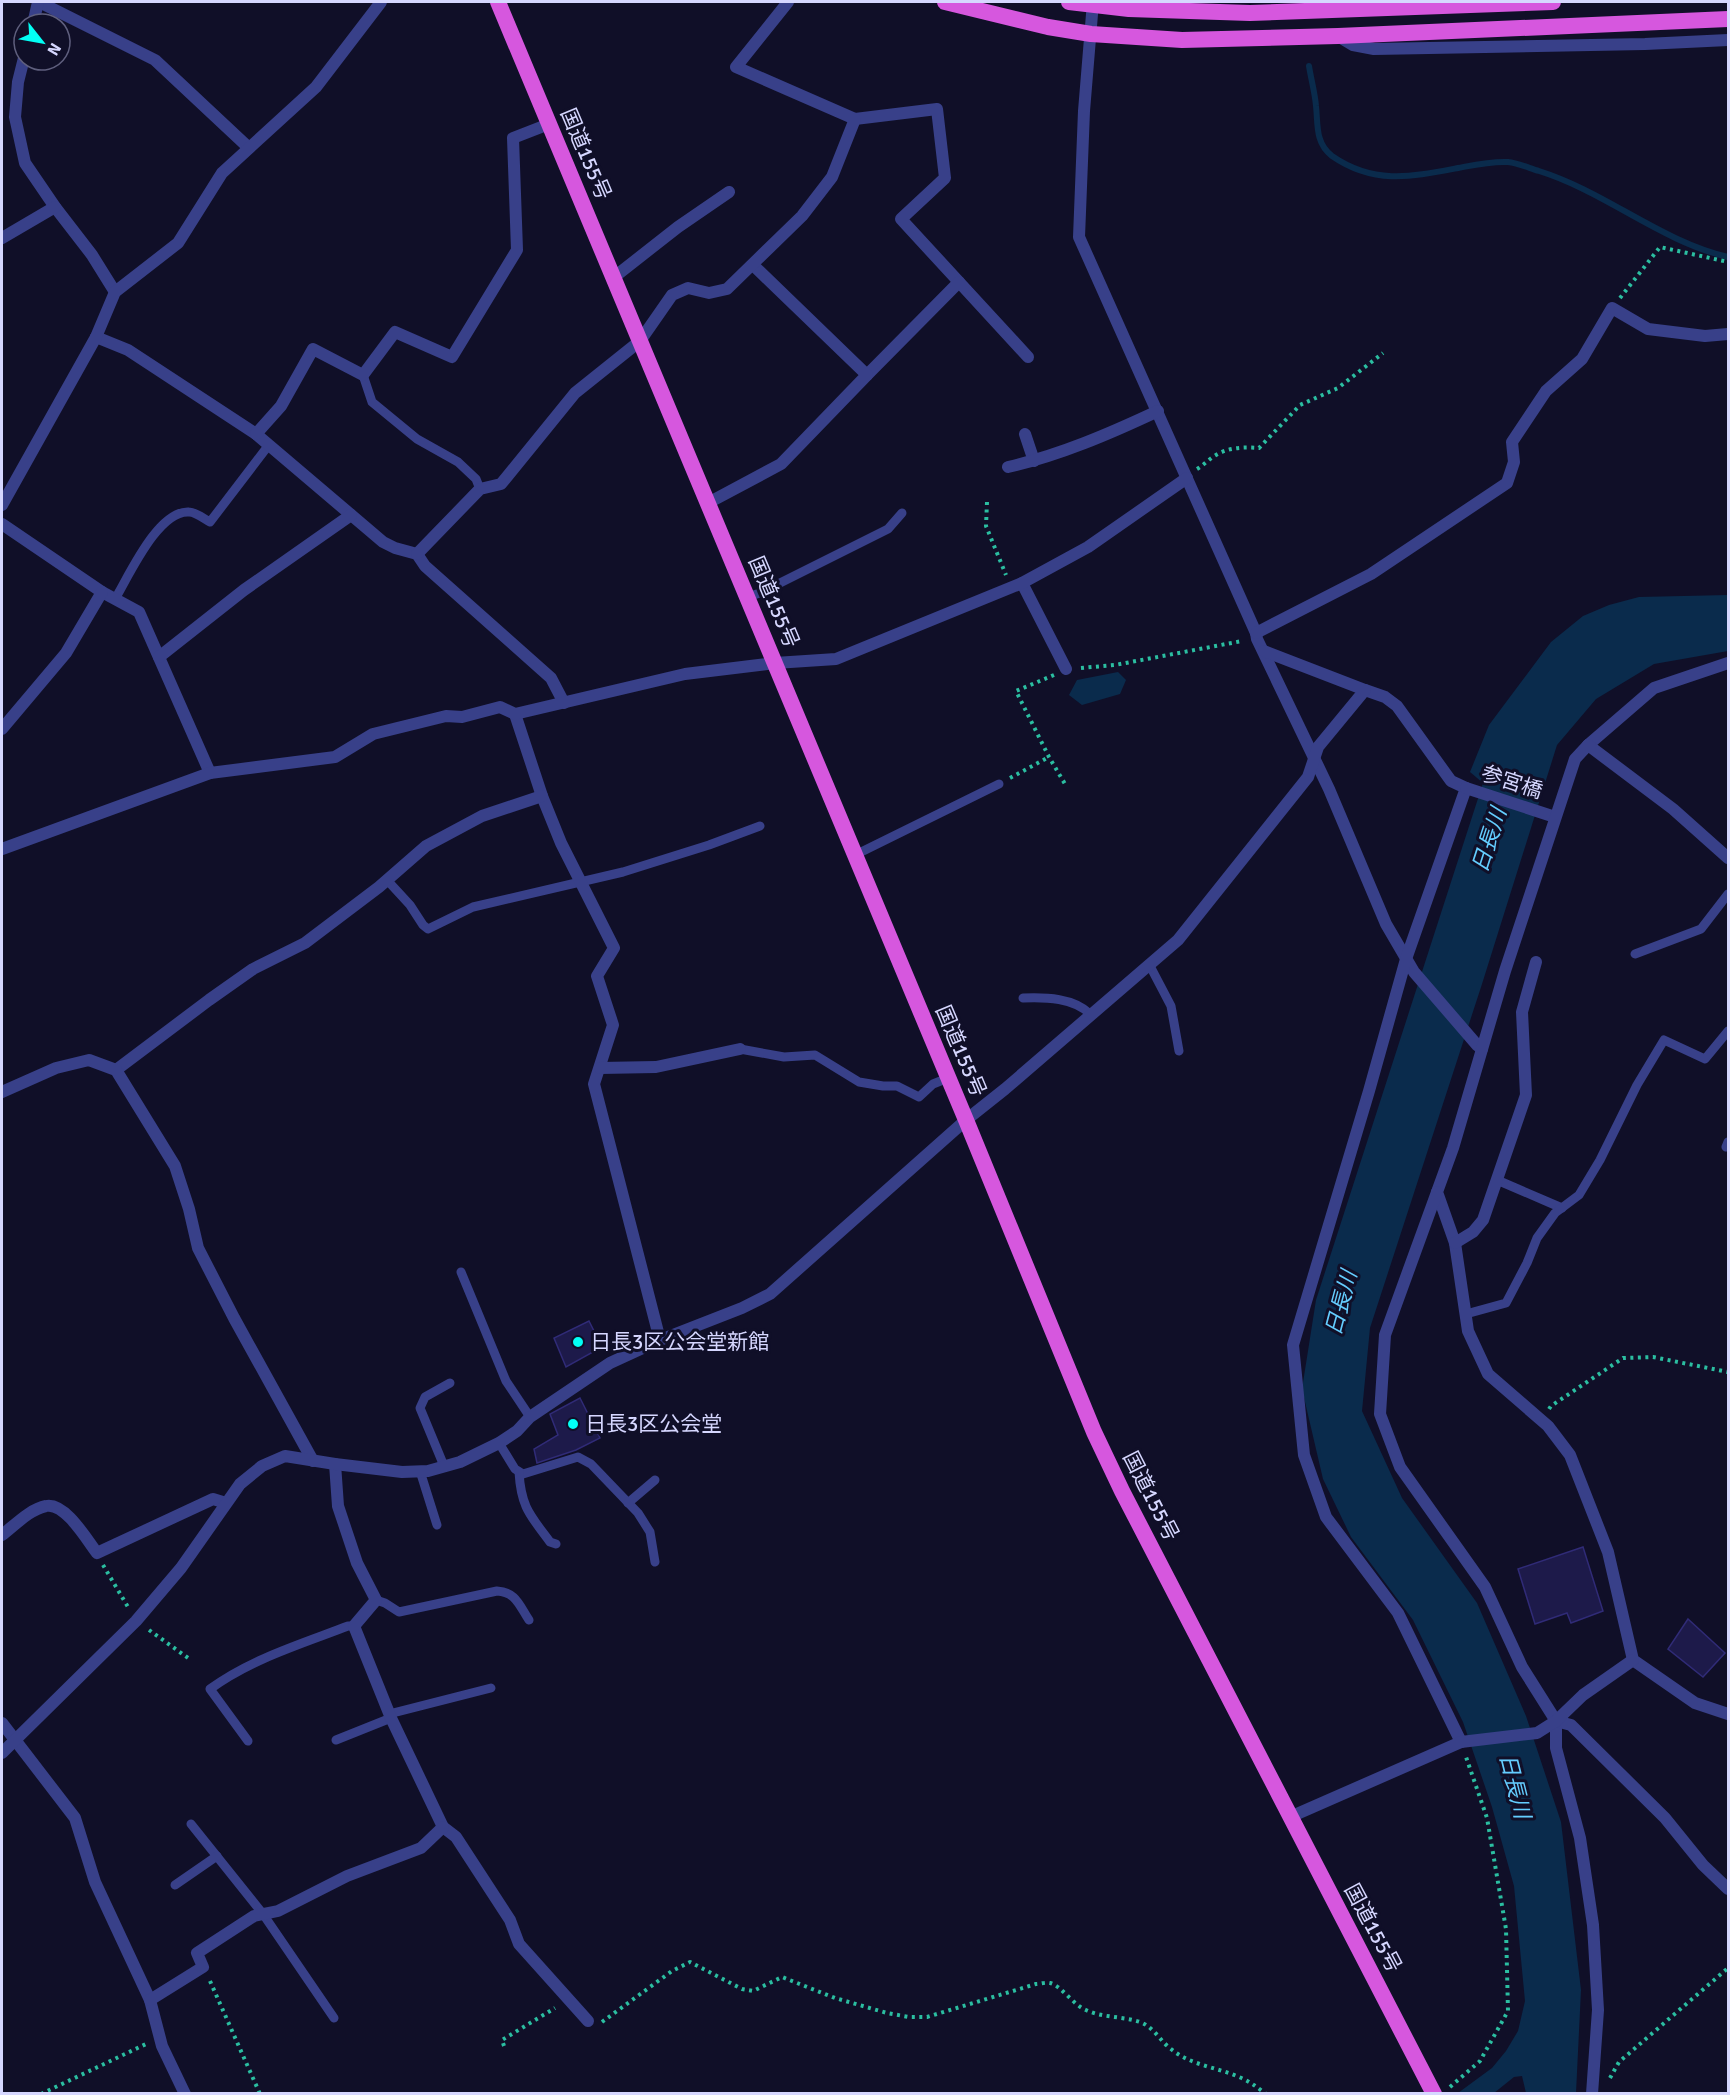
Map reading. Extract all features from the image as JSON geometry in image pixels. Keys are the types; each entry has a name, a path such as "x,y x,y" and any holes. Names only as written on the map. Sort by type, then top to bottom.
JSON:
{"highway":[{"name":"国道155号","path":"498,2 966,1120 1094,1432 1122,1491 1434,2094"},
{"path":"945,2 1048,27 1091,34 1182,40 1338,36 1728,19"},
{"path":"1069,2 1175,12 1239,13 1345,5 1391,9 1553,2"}],"street":[{"path":"38,2 155,60 249,148"},
{"path":"2,505 96,337 115,292 178,243 222,173 316,87 381,2"},
{"path":"788,2 736,68 855,119 937,109 945,178 901,219 1028,357"},
{"path":"1093,4 1084,111 1079,237 1257,636 1329,789 1386,924 1414,972 1479,1047"},
{"path":"1338,36 1353,45 1374,49 1645,44 1728,40"},
{"path":"20,72 15,117 25,163 92,255 115,292"},
{"path":"417,554 480,489 501,484 575,393 640,341 672,295 688,288 709,293 728,289 753,265 802,216 832,177 855,119"},
{"path":"256,434 281,406 313,350 363,375 395,332 452,357 517,250 513,138 549,124"},
{"path":"614,278 678,227 729,192"},
{"path":"2,238 55,207"},
{"path":"753,265 867,375"},
{"path":"708,503 781,464 959,282"},
{"path":"1257,636 1371,574 1508,483 1514,462 1512,442 1546,391 1582,359 1612,308 1648,329 1705,336 1728,334"},
{"path":"96,337 128,350 256,434 383,542 417,554 425,566 551,678 564,703"},
{"path":"1008,467 1034,461 1099,438 1158,411"},
{"path":"1025,434 1034,461"},
{"path":"2,849 210,773 335,757 373,734 446,716 462,717 500,707 515,714 685,674 775,663 836,659 1017,585 1088,547 1186,477"},
{"path":"159,657 244,590 351,515"},
{"path":"2,524 102,592 139,612 210,773"},
{"path":"1017,585 1066,669"},
{"path":"2,729 66,653 102,592"},
{"path":"1264,651 1385,697 1397,706 1451,781 1466,788 1406,959 1293,1345 1304,1455 1326,1517 1398,1613 1461,1742"},
{"path":"1592,2094 1598,2010 1593,1925 1580,1838 1556,1748 1556,1721 1522,1668 1485,1587 1400,1467 1380,1414 1385,1335 1453,1148 1479,1047 1551,815 1575,759 1654,688 1728,663"},
{"path":"2,1753 136,1621 181,1568 240,1484 262,1466 285,1456 402,1472 420,1471 460,1462 500,1443 517,1431 530,1417 610,1363 770,1294 966,1120 1178,940 1308,777 1318,747 1365,690"},
{"path":"515,714 542,796 579,882 614,948 597,976 613,1025 594,1084 660,1340"},
{"path":"1588,745 1673,810 1728,858"},
{"name":"参宮橋","path":"1466,788 1551,815"},
{"path":"116,1070 253,969 304,943 387,880 426,846 482,816 542,796"},
{"path":"1455,1243 1473,1232 1483,1220 1526,1095 1522,1012 1536,962"},
{"path":"600,1068 656,1067 740,1049"},
{"path":"2,1092 56,1068 89,1060 116,1070 175,1166 189,1209 198,1248 313,1461"},
{"path":"1437,1192 1455,1243 1468,1331 1488,1374 1543,1422 1570,1455 1608,1552 1633,1660 1695,1703 1728,1714"},
{"path":"335,1464 338,1506 357,1563 376,1600 354,1626 390,1716 443,1827 456,1837 510,1920 519,1944 588,2020"},
{"path":"2,1535 34,1512 46,1506 55,1507 65,1513 76,1525 97,1553 213,1499 226,1503"},
{"path":"1290,1817 1461,1742 1537,1733 1556,1721 1583,1695 1633,1660"},
{"path":"1556,1721 1571,1725 1665,1818 1703,1865 1728,1889"},
{"path":"2,1723 75,1818 95,1882 150,2000 160,2037 185,2094"},
{"path":"150,2000 203,1967 197,1953 254,1916 278,1911 347,1876 421,1848 443,1827"}],"lane":[{"path":"363,375 372,402 417,439 458,462 476,479 480,489"},
{"path":"115,599 156,532 167,520 180,513 191,511 210,522 268,446"},
{"path":"747,597 770,588 888,529 902,513"},
{"path":"855,855 999,784"},
{"path":"387,880 428,929 473,907 623,872 760,826"},
{"path":"1635,954 1701,929 1728,894"},
{"path":"1149,964 1171,1006 1179,1051"},
{"path":"1023,998 1061,1000 1085,1009 1090,1014"},
{"path":"1466,1314 1506,1303 1537,1238 1555,1213 1579,1195 1600,1160 1637,1085 1664,1040 1705,1059 1728,1031"},
{"path":"740,1049 784,1057 815,1055 860,1082 897,1086 919,1097 933,1084 948,1078"},
{"path":"1497,1180 1562,1208"},
{"path":"461,1272 506,1381 530,1417"},
{"path":"444,1466 420,1408 425,1397 450,1383"},
{"path":"500,1443 514,1469 523,1474 578,1457 591,1464 638,1513 653,1540 655,1562"},
{"path":"420,1471 437,1525"},
{"path":"519,1472 520,1491 527,1512 550,1542 556,1544"},
{"path":"628,1503 655,1480"},
{"path":"376,1600 399,1612 497,1591 508,1592 516,1599 529,1620"},
{"path":"248,1741 210,1689 232,1673 255,1662 348,1626 354,1626"},
{"path":"336,1740 390,1716 491,1688"},
{"path":"191,1824 263,1914 334,2018"},
{"path":"175,1885 217,1856"}],"path":[{"path":"1612,308 1660,247 1728,262"},
{"path":"1186,477 1223,451 1243,447 1259,448 1300,405 1338,388 1383,353"},
{"path":"987,502 986,526 1017,585"},
{"path":"1065,784 1016,691 1066,669 1115,665 1257,636"},
{"path":"999,784 1049,757"},
{"path":"1543,1422 1551,1406 1623,1358 1653,1357 1728,1372"},
{"path":"1443,2094 1480,2061 1508,2011 1506,1929 1487,1818 1461,1742"},
{"path":"588,2020 599,2023 672,1971 690,1962 742,1989 753,1991 782,1977 835,1998 909,2017 927,2017 1036,1984 1050,1983 1084,2010 1142,2023 1153,2030 1170,2049 1187,2060 1238,2077 1266,2094"},
{"path":"203,1967 260,2094"},
{"path":"1608,2082 1618,2062 1728,1968"},
{"path":"504,2046 502,2040 569,2000"},
{"path":"41,2094 160,2037"}],"water":[{"name":"日長川","path":"1728,595 1728,651 1654,664 1596,699 1557,745 1370,1328 1362,1411 1402,1498 1477,1603 1526,1716 1561,1822 1581,1990 1576,2093 1526,2093 1522,2076 1514,2077 1494,2093 1458,2093 1492,2068 1518,2031 1525,2001 1514,1886 1492,1807 1463,1722 1413,1620 1351,1537 1323,1479 1302,1389 1316,1300 1483,783 1470,772 1489,725 1551,642 1583,616 1609,605 1639,597"},
{"path":"1118,672 1126,680 1120,694 1082,705 1069,695 1077,680"}],"building":[{"name":"日長3区公会堂新館","path":"589,1321 602,1347 566,1367 554,1338"},
{"name":"日長3区公会堂","path":"580,1398 600,1438 576,1450 537,1463 534,1449 558,1435 550,1414"},
{"path":"1583,1547 1603,1611 1571,1623 1567,1613 1535,1624 1518,1569"},
{"path":"1688,1619 1725,1653 1703,1677 1668,1649"}],"waterway":[{"path":"1309,66 1320,139 1332,156 1348,165 1378,175 1409,176 1489,163 1516,163 1564,180 1679,240 1728,257"}],"place":[{"name":"日長3区公会堂新館","path":"578,1342"},
{"name":"日長3区公会堂","path":"573,1424"}]}
